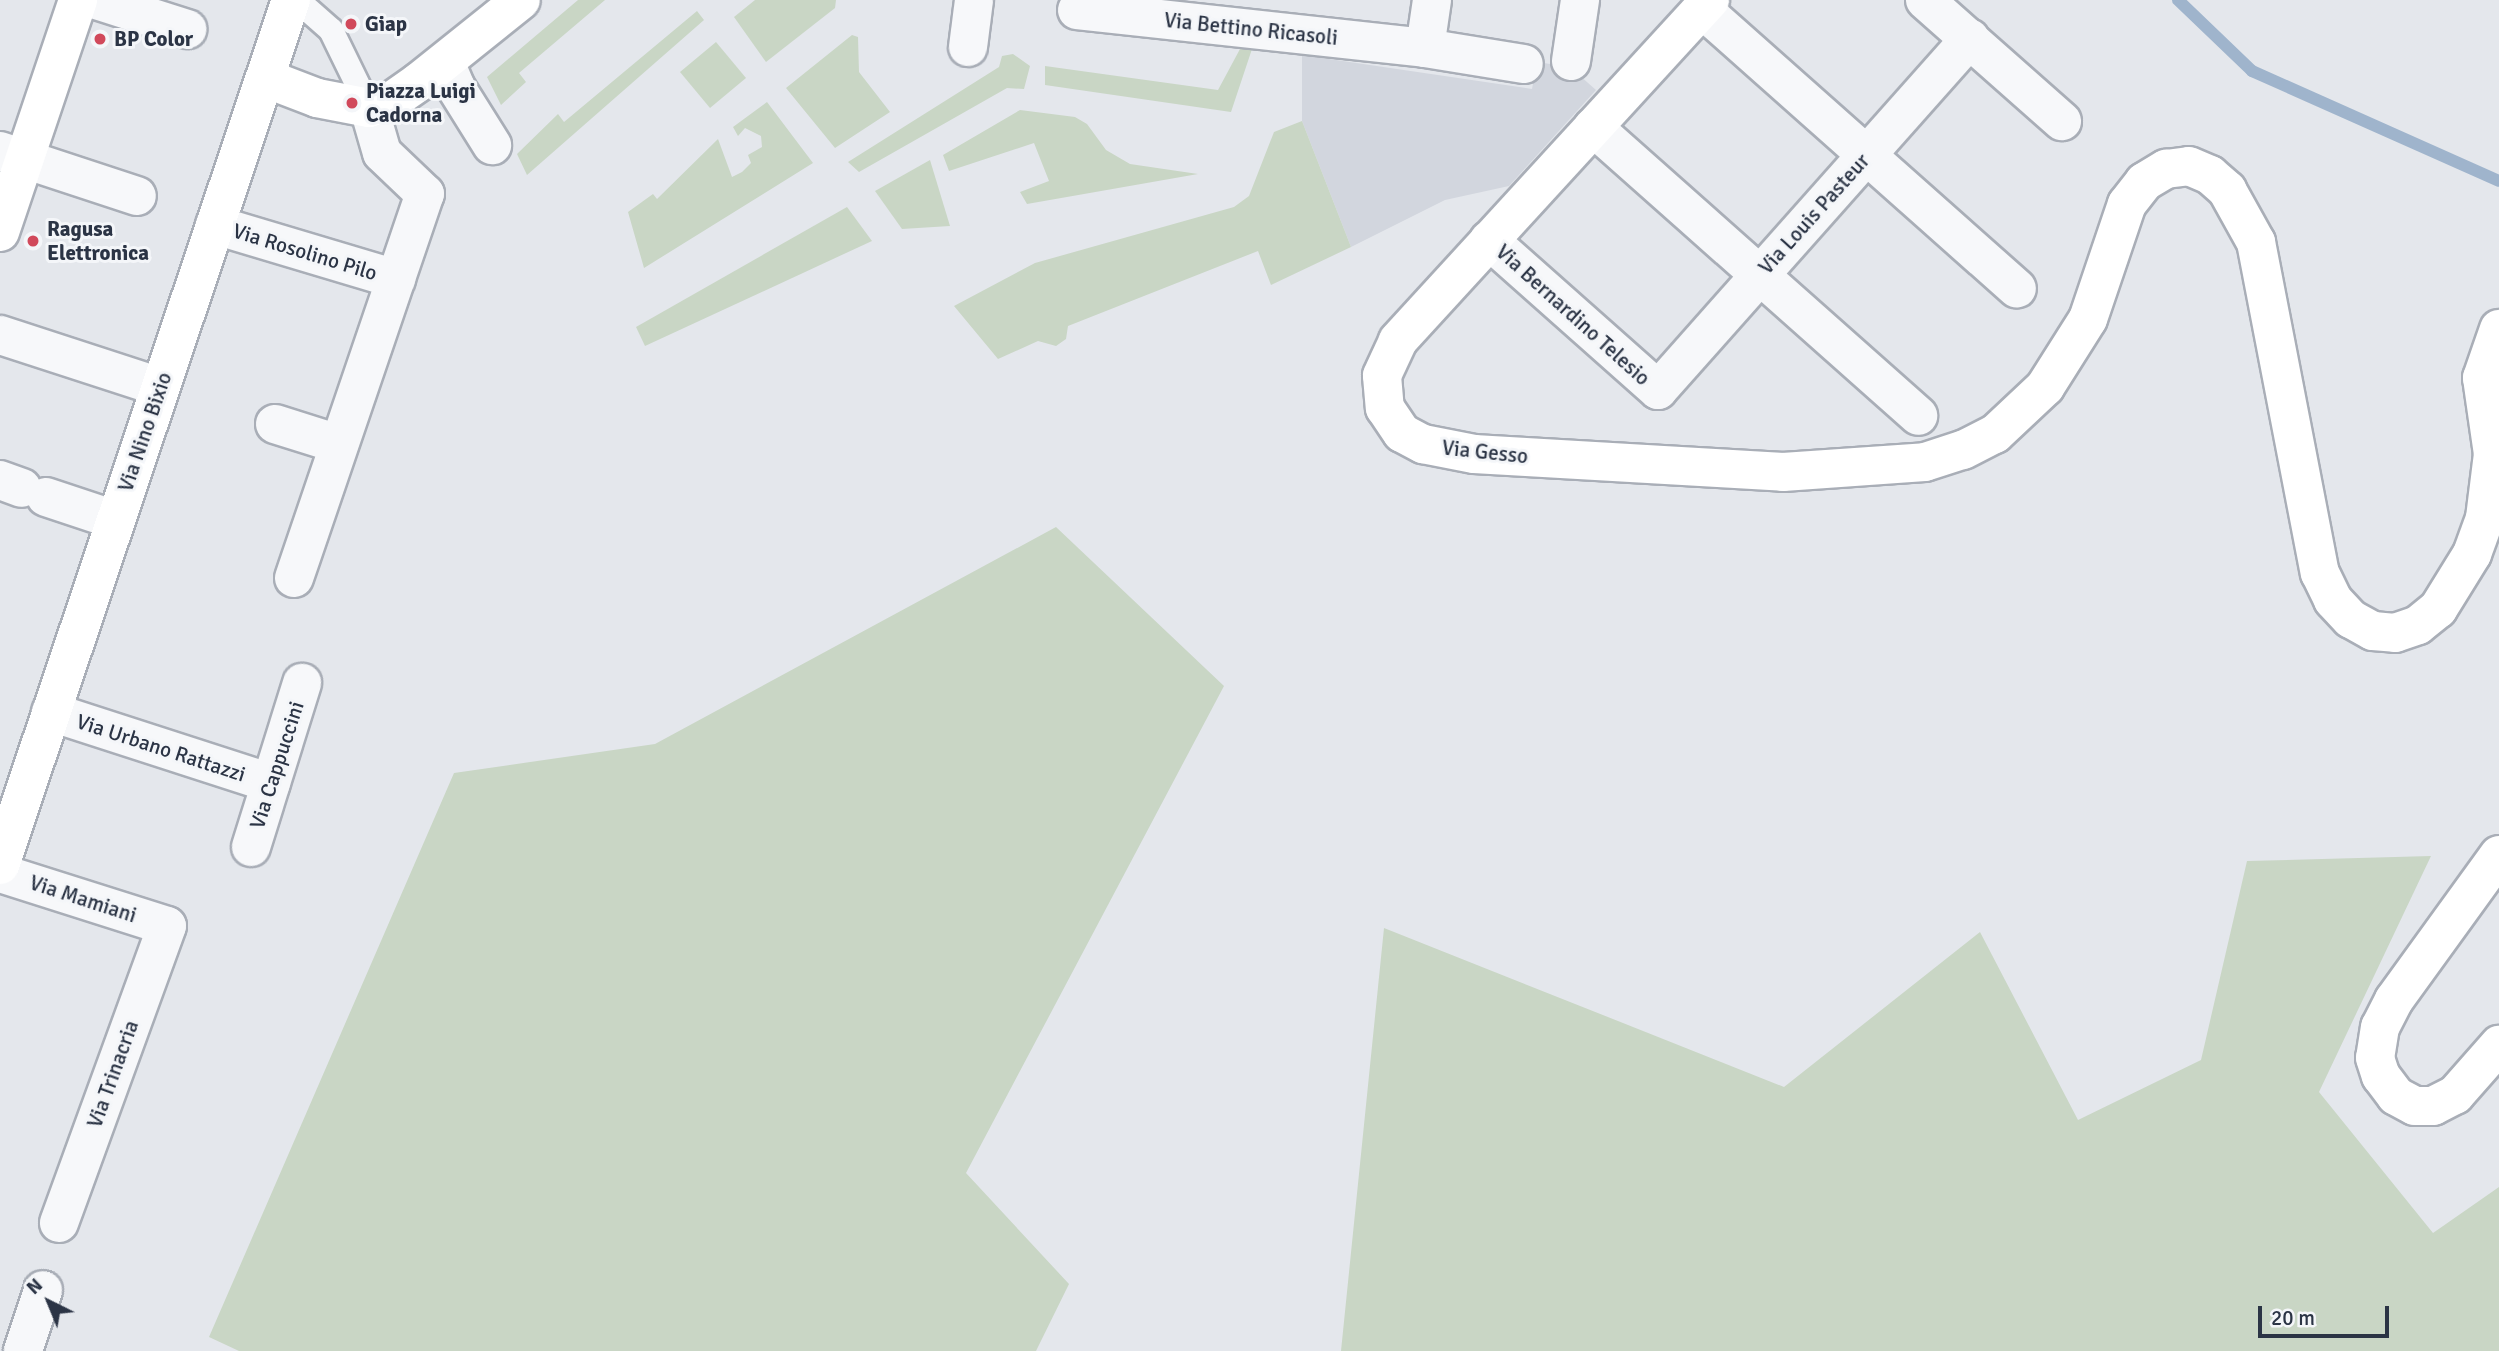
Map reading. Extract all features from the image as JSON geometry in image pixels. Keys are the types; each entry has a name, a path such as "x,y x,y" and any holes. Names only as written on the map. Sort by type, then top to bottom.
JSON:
{"street":[{"path":"0,232 12,155 78,0"},
{"path":"96,0 187,29"},
{"name":"Via Nino Bixio","path":"0,864 291,0"},
{"path":"265,78 317,99 369,108 393,100 521,0"},
{"path":"968,47 974,0"},
{"path":"1425,48 1432,0"},
{"path":"1572,61 1580,0"},
{"path":"1925,0 2062,121"},
{"path":"1706,4 1866,156 2017,289"},
{"name":"Via Gesso","path":"1706,4 1398,341 1382,376 1385,408 1402,433 1423,444 1474,454 1783,472 1925,462 1964,450 1995,434 2045,387 2088,319 2127,204 2144,182 2166,169 2189,166 2210,175 2227,190 2256,242 2320,573 2333,600 2351,619 2374,631 2395,633 2418,625 2438,609 2472,554 2485,518 2493,454 2482,378 2499,329"},
{"name":"Via Bettino Ricasoli","path":"1077,10 1145,9 1289,16 1425,48 1524,64"},
{"name":"Via Louis Pasteur","path":"1658,390 1970,39"},
{"path":"445,62 455,86 492,145"},
{"path":"294,578 425,194 382,153 369,108"},
{"path":"1593,127 1918,416"},
{"path":"12,155 137,196"},
{"name":"Via Rosolino Pilo","path":"215,225 396,279"},
{"name":"Via Bernardino Telesio","path":"1489,240 1658,390"},
{"path":"0,335 160,387"},
{"path":"275,424 339,444"},
{"path":"22,488 115,520"},
{"name":"Via Cappuccini","path":"251,847 302,683"},
{"name":"Via Urbano Rattazzi","path":"51,712 271,783"},
{"path":"2499,855 2394,1000 2380,1027 2375,1058 2381,1076 2396,1096 2415,1106 2433,1106 2455,1095 2499,1045"},
{"name":"Via Mamiani","path":"0,873 166,926"},
{"name":"Via Trinacria","path":"59,1223 166,926"},
{"path":"23,1351 43,1290"}],"lane":[{"path":"297,0 331,30 369,108"}],"shaded area":[{"path":"1302,55 1532,89 1537,62 1570,67 1596,90 1509,186 1445,200 1351,247 1302,121"}],"green space":[{"path":"578,0 605,0 519,73 526,82 501,105 487,77"},
{"path":"755,0 836,0 835,8 766,62 734,17"},
{"path":"697,11 704,20 527,175 517,154 558,114 564,122"},
{"path":"852,35 858,37 859,72 890,112 835,148 786,88"},
{"path":"716,42 746,78 710,108 680,72"},
{"path":"1253,46 1231,112 1045,85 1045,66 1218,90 1240,49"},
{"path":"1013,54 1030,66 1024,89 1007,88 859,172 848,162 999,67 1002,56"},
{"path":"767,102 813,163 644,268 628,212 653,194 657,199 718,139 732,177 742,172 751,163 748,155 762,147 761,136 745,128 738,136 733,127"},
{"path":"1020,110 1075,117 1087,124 1106,150 1130,164 1198,174 1027,204 1020,192 1049,181 1034,143 949,171 943,155"},
{"path":"1302,121 1351,247 1271,285 1258,251 1068,326 1066,339 1056,346 1038,341 998,359 954,306 1035,263 1234,207 1249,196 1274,132"},
{"path":"930,160 950,226 902,229 875,191"},
{"path":"847,207 872,241 645,346 636,327"},
{"path":"1056,527 1224,686 966,1173 1069,1284 1036,1351 239,1351 209,1337 454,773 655,744"},
{"path":"2431,856 2319,1092 2433,1233 2499,1187 2499,1351 1341,1351 1384,928 1784,1087 1980,932 2078,1120 2201,1060 2247,861"}],"waterway":[{"path":"2178,0 2252,71 2499,181"}],"place":[{"name":"Giap","path":"351,24"},
{"name":"BP Color","path":"100,39"},
{"name":"Piazza Luigi Cadorna","path":"352,103"},
{"name":"Ragusa Elettronica","path":"33,241"}]}
